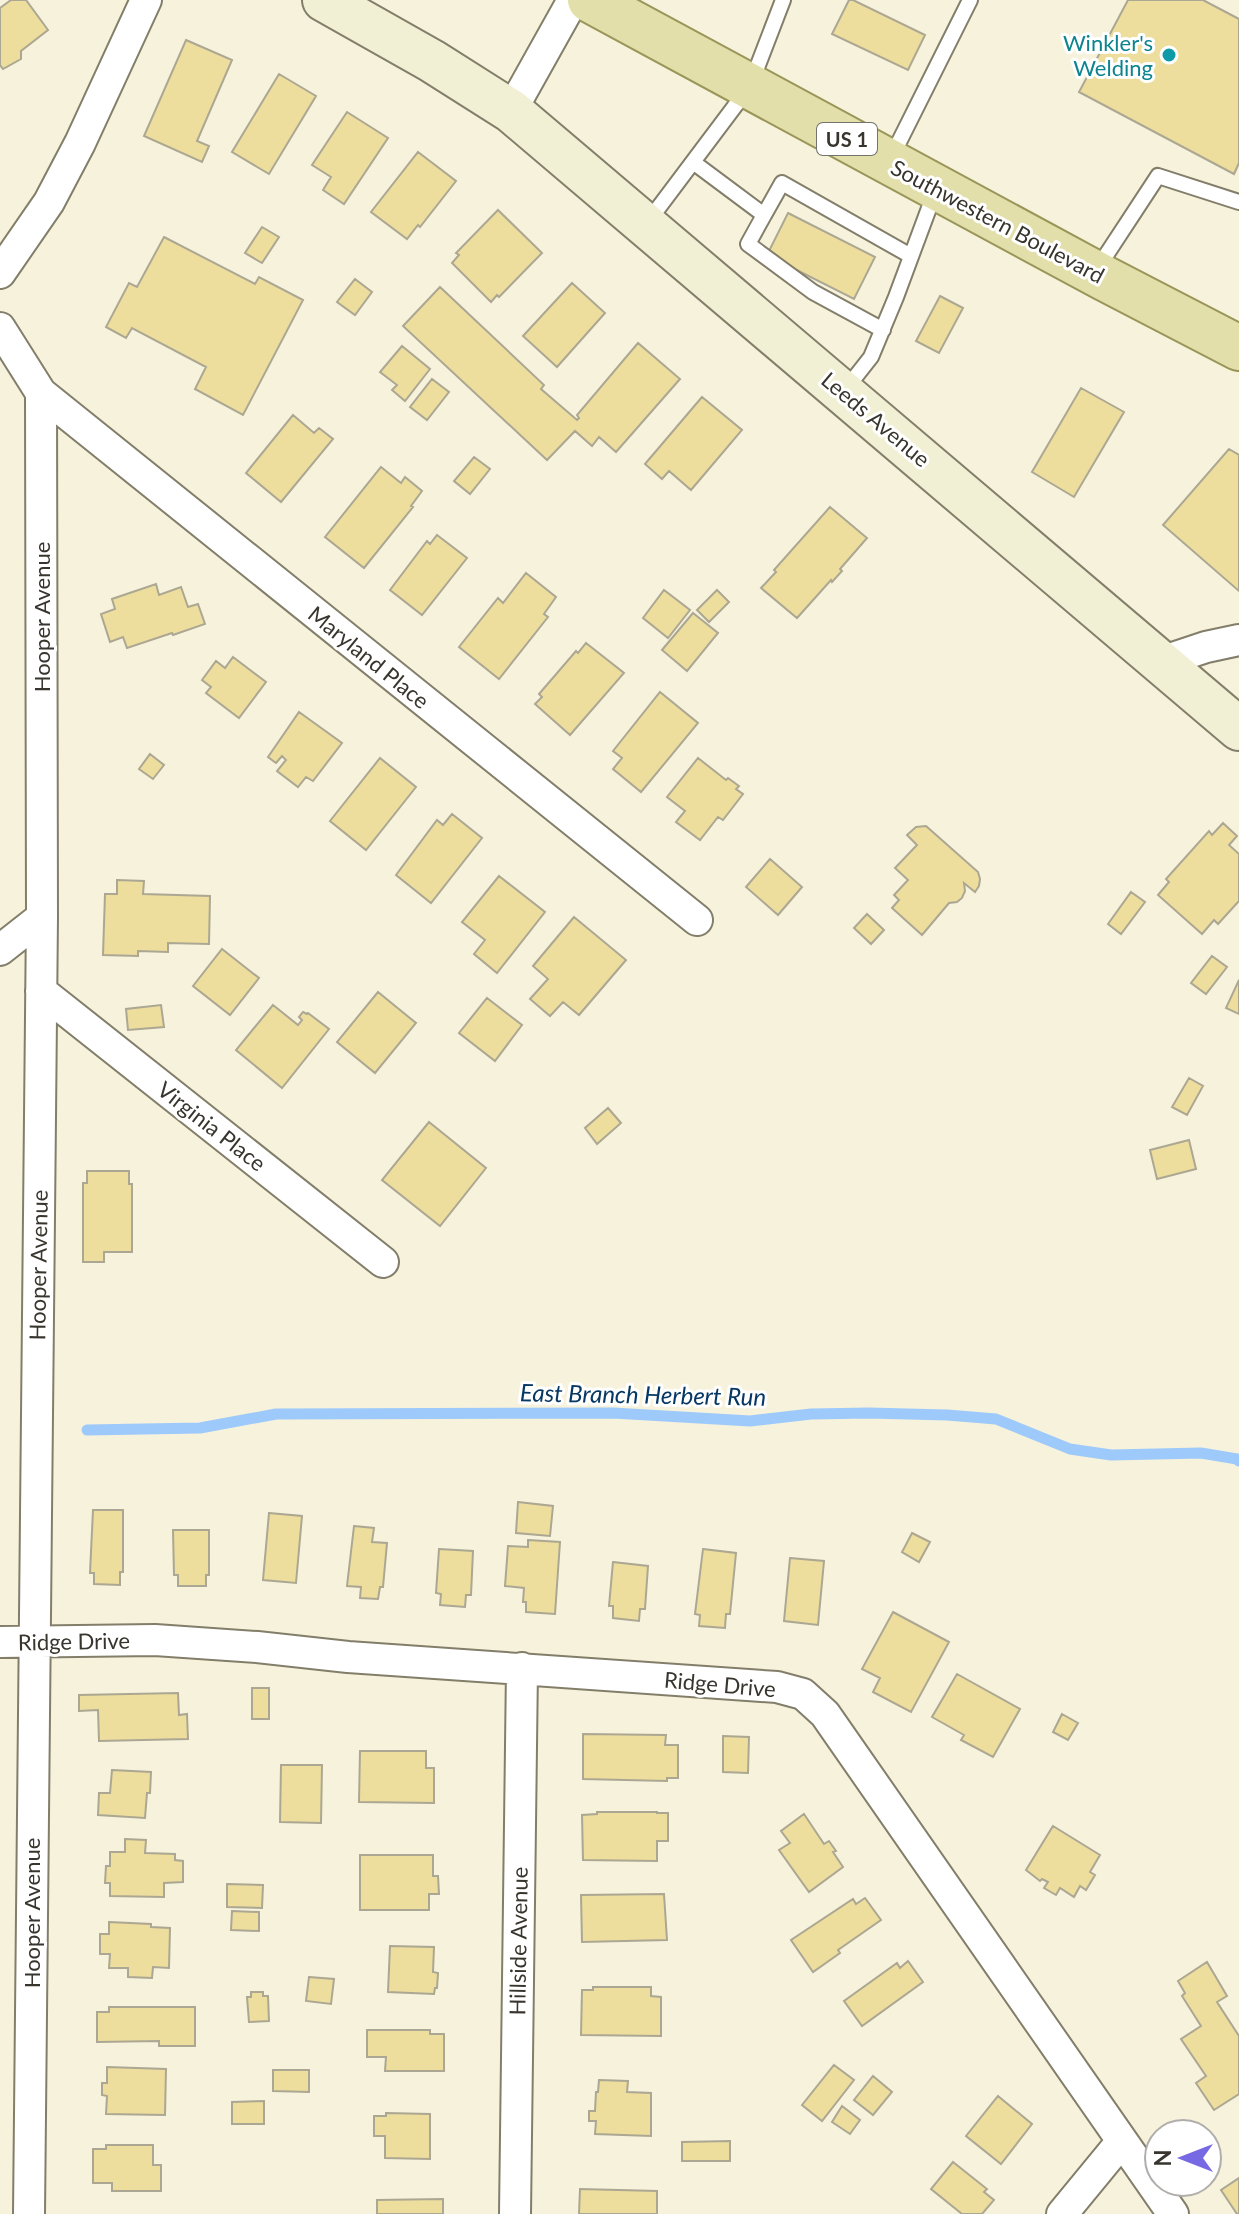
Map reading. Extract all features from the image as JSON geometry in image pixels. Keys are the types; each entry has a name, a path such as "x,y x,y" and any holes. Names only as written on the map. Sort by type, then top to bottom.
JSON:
{"main road":[{"name":"Southwestern Boulevard","path":"590,0 1094,273 1239,348"}],"street":[{"path":"0,273 49,202 80,143 146,0"},
{"name":"Leeds Avenue","path":"324,0 432,61 511,111 1239,729"},
{"path":"511,111 573,0"},
{"path":"0,328 41,393"},
{"name":"Hooper Avenue","path":"29,2214 42,917 41,393"},
{"name":"Maryland Place","path":"41,393 697,920"},
{"path":"1161,662 1239,640"},
{"path":"0,950 42,917"},
{"name":"Virginia Place","path":"41,991 383,1262"},
{"name":"Ridge Drive","path":"0,1642 155,1640 348,1657 777,1687 803,1694 825,1714 1173,2214"},
{"name":"Hillside Avenue","path":"515,2214 522,1668"},
{"path":"1062,2214 1122,2141"}],"lane":[{"path":"646,224 750,86 783,0"},
{"path":"889,162 970,0"},
{"path":"693,162 764,215"},
{"path":"1094,273 1158,176 1239,202"},
{"path":"883,330 813,292 748,244 782,183 911,256"},
{"path":"843,391 871,357 936,187"}],"building":[{"path":"11,0 26,0 48,30 21,51 21,59 3,69 0,65 0,8"},
{"path":"849,0 925,35 908,70 832,34"},
{"name":"Winkler's Welding","path":"1128,0 1203,0 1239,19 1239,163 1234,174 1079,92"},
{"path":"186,40 232,60 197,141 209,146 202,162 144,136"},
{"path":"279,74 316,96 269,174 232,152"},
{"path":"347,112 388,138 344,204 323,190 331,177 312,165"},
{"path":"418,152 456,181 407,239 371,212"},
{"path":"498,210 542,253 491,302 452,263 459,255 456,253"},
{"path":"788,213 875,257 854,299 767,255"},
{"path":"262,227 279,237 262,263 245,253"},
{"path":"164,237 255,284 259,277 303,300 243,415 195,389 206,367 132,328 126,338 106,327 129,283 137,287"},
{"path":"355,279 372,292 355,315 337,302"},
{"path":"572,283 605,313 557,367 523,336"},
{"path":"440,287 544,385 541,389 577,420 577,415 638,343 680,379 616,452 599,437 592,446 575,431 547,460 403,326"},
{"path":"940,296 963,308 939,353 916,341"},
{"path":"402,346 430,369 405,401 392,390 397,385 380,372"},
{"path":"432,379 449,392 427,420 410,407"},
{"path":"1081,388 1124,412 1074,497 1032,472"},
{"path":"702,397 742,430 691,490 669,471 662,479 645,464"},
{"path":"293,415 314,433 319,428 333,439 281,502 246,473"},
{"path":"1229,449 1239,455 1239,591 1163,525"},
{"path":"474,457 490,469 470,494 454,481"},
{"path":"381,467 401,483 405,477 422,491 413,507 364,568 325,537"},
{"path":"830,507 867,538 840,569 842,571 797,618 761,588"},
{"path":"437,535 467,558 422,615 390,590 427,541 430,544"},
{"path":"526,573 556,597 544,614 548,617 499,679 459,647 498,598 503,603"},
{"path":"156,584 159,595 181,587 188,607 198,604 205,624 127,648 123,637 110,642 101,614 115,609 112,599"},
{"path":"664,590 690,610 668,638 643,618"},
{"path":"717,590 729,602 709,622 697,610"},
{"path":"693,613 718,633 687,671 662,650"},
{"path":"586,643 624,673 570,735 535,704 542,697 539,694"},
{"path":"233,657 266,682 239,718 206,693 211,687 202,680 216,661 225,668"},
{"path":"660,692 698,723 641,792 613,769 622,758 613,751"},
{"path":"299,712 342,743 313,781 306,777 298,787 277,771 286,760 282,756 276,763 268,757"},
{"path":"150,754 164,765 153,779 139,769"},
{"path":"380,758 416,787 366,850 330,821"},
{"path":"698,758 739,786 736,789 743,794 723,820 718,817 700,840 676,822 685,811 667,797"},
{"path":"452,814 482,838 431,903 396,875 437,820 443,825"},
{"path":"1223,823 1237,836 1229,845 1239,854 1239,901 1218,924 1214,920 1202,934 1158,895 1169,882 1166,879 1209,831 1212,835"},
{"path":"926,826 978,872 980,879 975,892 964,883 962,898 949,903 922,935 892,908 899,900 894,895 908,880 895,868 917,845 907,835 916,827"},
{"path":"770,859 802,887 778,915 746,887"},
{"path":"499,876 545,912 497,973 474,954 485,940 462,922"},
{"path":"117,880 144,881 143,894 210,896 209,944 168,943 168,952 138,951 138,956 103,955 105,894 117,894"},
{"path":"1131,892 1145,902 1121,934 1108,924"},
{"path":"867,914 884,930 871,944 854,928"},
{"path":"574,917 626,960 579,1015 563,1002 550,1016 530,999 548,979 533,966"},
{"path":"222,949 259,978 230,1015 193,986"},
{"path":"1212,956 1227,967 1206,994 1191,983"},
{"path":"1239,980 1239,1014 1226,1008"},
{"path":"378,992 416,1023 375,1073 337,1042"},
{"path":"487,998 522,1025 495,1061 459,1033"},
{"path":"161,1005 164,1027 128,1030 126,1009"},
{"path":"273,1005 298,1025 303,1012 329,1029 282,1088 236,1050"},
{"path":"1189,1078 1203,1086 1187,1115 1172,1107"},
{"path":"608,1108 621,1123 597,1144 585,1128"},
{"path":"429,1122 486,1168 440,1226 382,1180"},
{"path":"1189,1140 1196,1169 1157,1179 1150,1150"},
{"path":"87,1171 129,1171 129,1184 132,1184 132,1252 104,1252 104,1262 83,1262 83,1183 87,1183"},
{"path":"518,1502 553,1506 550,1536 516,1533"},
{"path":"93,1510 123,1510 123,1572 120,1572 120,1585 94,1584 94,1573 90,1573"},
{"path":"269,1513 302,1516 296,1583 263,1580"},
{"path":"354,1526 374,1528 372,1542 387,1543 383,1587 380,1587 378,1599 360,1598 361,1587 347,1586"},
{"path":"173,1530 209,1530 209,1575 206,1575 206,1586 178,1586 178,1575 174,1575"},
{"path":"912,1533 930,1542 919,1562 902,1552"},
{"path":"528,1540 560,1542 555,1614 526,1612 524,1588 505,1586 508,1546 528,1547"},
{"path":"439,1549 473,1551 471,1595 466,1595 465,1607 440,1605 441,1594 436,1593"},
{"path":"703,1549 736,1553 730,1614 726,1614 725,1628 699,1626 700,1615 695,1614"},
{"path":"790,1558 824,1561 818,1625 784,1621"},
{"path":"613,1562 648,1566 645,1609 640,1609 639,1621 613,1618 613,1606 609,1606"},
{"path":"893,1612 949,1642 911,1712 873,1692 880,1678 862,1669"},
{"path":"957,1674 1020,1709 993,1757 961,1740 964,1735 932,1717"},
{"path":"252,1688 269,1688 269,1719 252,1719"},
{"path":"178,1693 179,1715 187,1714 188,1739 99,1741 98,1710 79,1711 79,1695"},
{"path":"1062,1714 1078,1723 1068,1740 1053,1732"},
{"path":"583,1734 666,1735 665,1745 678,1745 678,1778 667,1778 667,1781 583,1779"},
{"path":"723,1736 749,1737 748,1773 723,1772"},
{"path":"360,1751 426,1751 426,1768 434,1768 434,1803 359,1802"},
{"path":"281,1765 322,1765 321,1823 280,1822"},
{"path":"112,1770 151,1772 145,1818 98,1815 99,1793 110,1793"},
{"path":"597,1812 668,1813 668,1841 657,1841 657,1861 583,1860 582,1815"},
{"path":"804,1814 824,1844 829,1841 843,1867 809,1892 779,1850 790,1843 781,1831"},
{"path":"1053,1826 1100,1855 1090,1872 1095,1875 1086,1890 1080,1886 1074,1897 1060,1888 1056,1895 1044,1888 1048,1882 1040,1881 1026,1870"},
{"path":"125,1839 146,1840 145,1853 175,1854 175,1860 183,1861 183,1882 164,1883 164,1897 110,1896 110,1883 105,1883 106,1866 110,1866 110,1852 125,1852"},
{"path":"360,1855 433,1855 433,1876 438,1876 439,1894 429,1894 429,1910 360,1910"},
{"path":"227,1884 263,1885 262,1908 227,1907"},
{"path":"664,1894 667,1940 582,1942 581,1895"},
{"path":"865,1898 881,1920 813,1972 791,1940 853,1899 856,1904"},
{"path":"232,1911 259,1912 259,1931 231,1930"},
{"path":"109,1922 170,1928 169,1968 153,1967 152,1978 128,1977 128,1968 109,1968 110,1954 100,1954 100,1934 109,1934"},
{"path":"390,1946 434,1947 433,1972 438,1973 434,1994 388,1992"},
{"path":"908,1961 923,1982 862,2026 844,2001 897,1963 900,1968"},
{"path":"1207,1962 1227,1996 1217,2002 1239,2036 1239,2094 1214,2110 1196,2083 1206,2076 1181,2039 1201,2026 1182,1996 1185,1993 1178,1981"},
{"path":"309,1977 334,1979 331,2004 306,2001"},
{"path":"593,1987 651,1987 651,1996 661,1997 661,2036 581,2035 582,1990 593,1990"},
{"path":"251,1992 263,1992 263,1996 268,1996 269,2021 249,2022 247,1997 251,1997"},
{"path":"109,2007 195,2007 195,2046 159,2046 159,2041 97,2042 97,2012 109,2012"},
{"path":"367,2030 430,2030 430,2034 444,2034 444,2071 385,2071 386,2057 367,2057"},
{"path":"834,2065 854,2080 822,2121 802,2105"},
{"path":"107,2067 166,2069 165,2115 106,2114 107,2096 102,2095 102,2083 107,2083"},
{"path":"273,2070 309,2070 309,2092 273,2091"},
{"path":"873,2076 892,2092 873,2115 854,2100"},
{"path":"599,2080 628,2081 627,2092 651,2093 651,2136 595,2134 596,2121 589,2121 589,2111 595,2111"},
{"path":"998,2096 1032,2124 1001,2164 966,2136"},
{"path":"264,2101 264,2124 232,2124 232,2102"},
{"path":"842,2106 860,2120 850,2134 832,2122"},
{"path":"386,2113 430,2114 430,2159 385,2158 385,2136 374,2136 374,2116 386,2116"},
{"path":"730,2141 730,2161 682,2161 682,2142"},
{"path":"106,2145 153,2145 153,2165 161,2165 161,2191 112,2191 112,2183 93,2183 93,2149 106,2149"},
{"path":"953,2162 987,2189 984,2192 994,2200 982,2214 962,2214 931,2189"},
{"path":"1239,2178 1239,2214 1223,2193 1223,2189"},
{"path":"580,2189 657,2191 657,2214 579,2214"},
{"path":"443,2199 443,2214 377,2214 377,2200"}],"waterway":[{"name":"East Branch Herbert Run","path":"87,1430 200,1428 276,1414 613,1413 750,1421 811,1414 947,1415 996,1419 1070,1449 1111,1455 1201,1453 1239,1461"}],"place":[{"name":"Winkler's Welding","path":"1169,55"}]}
